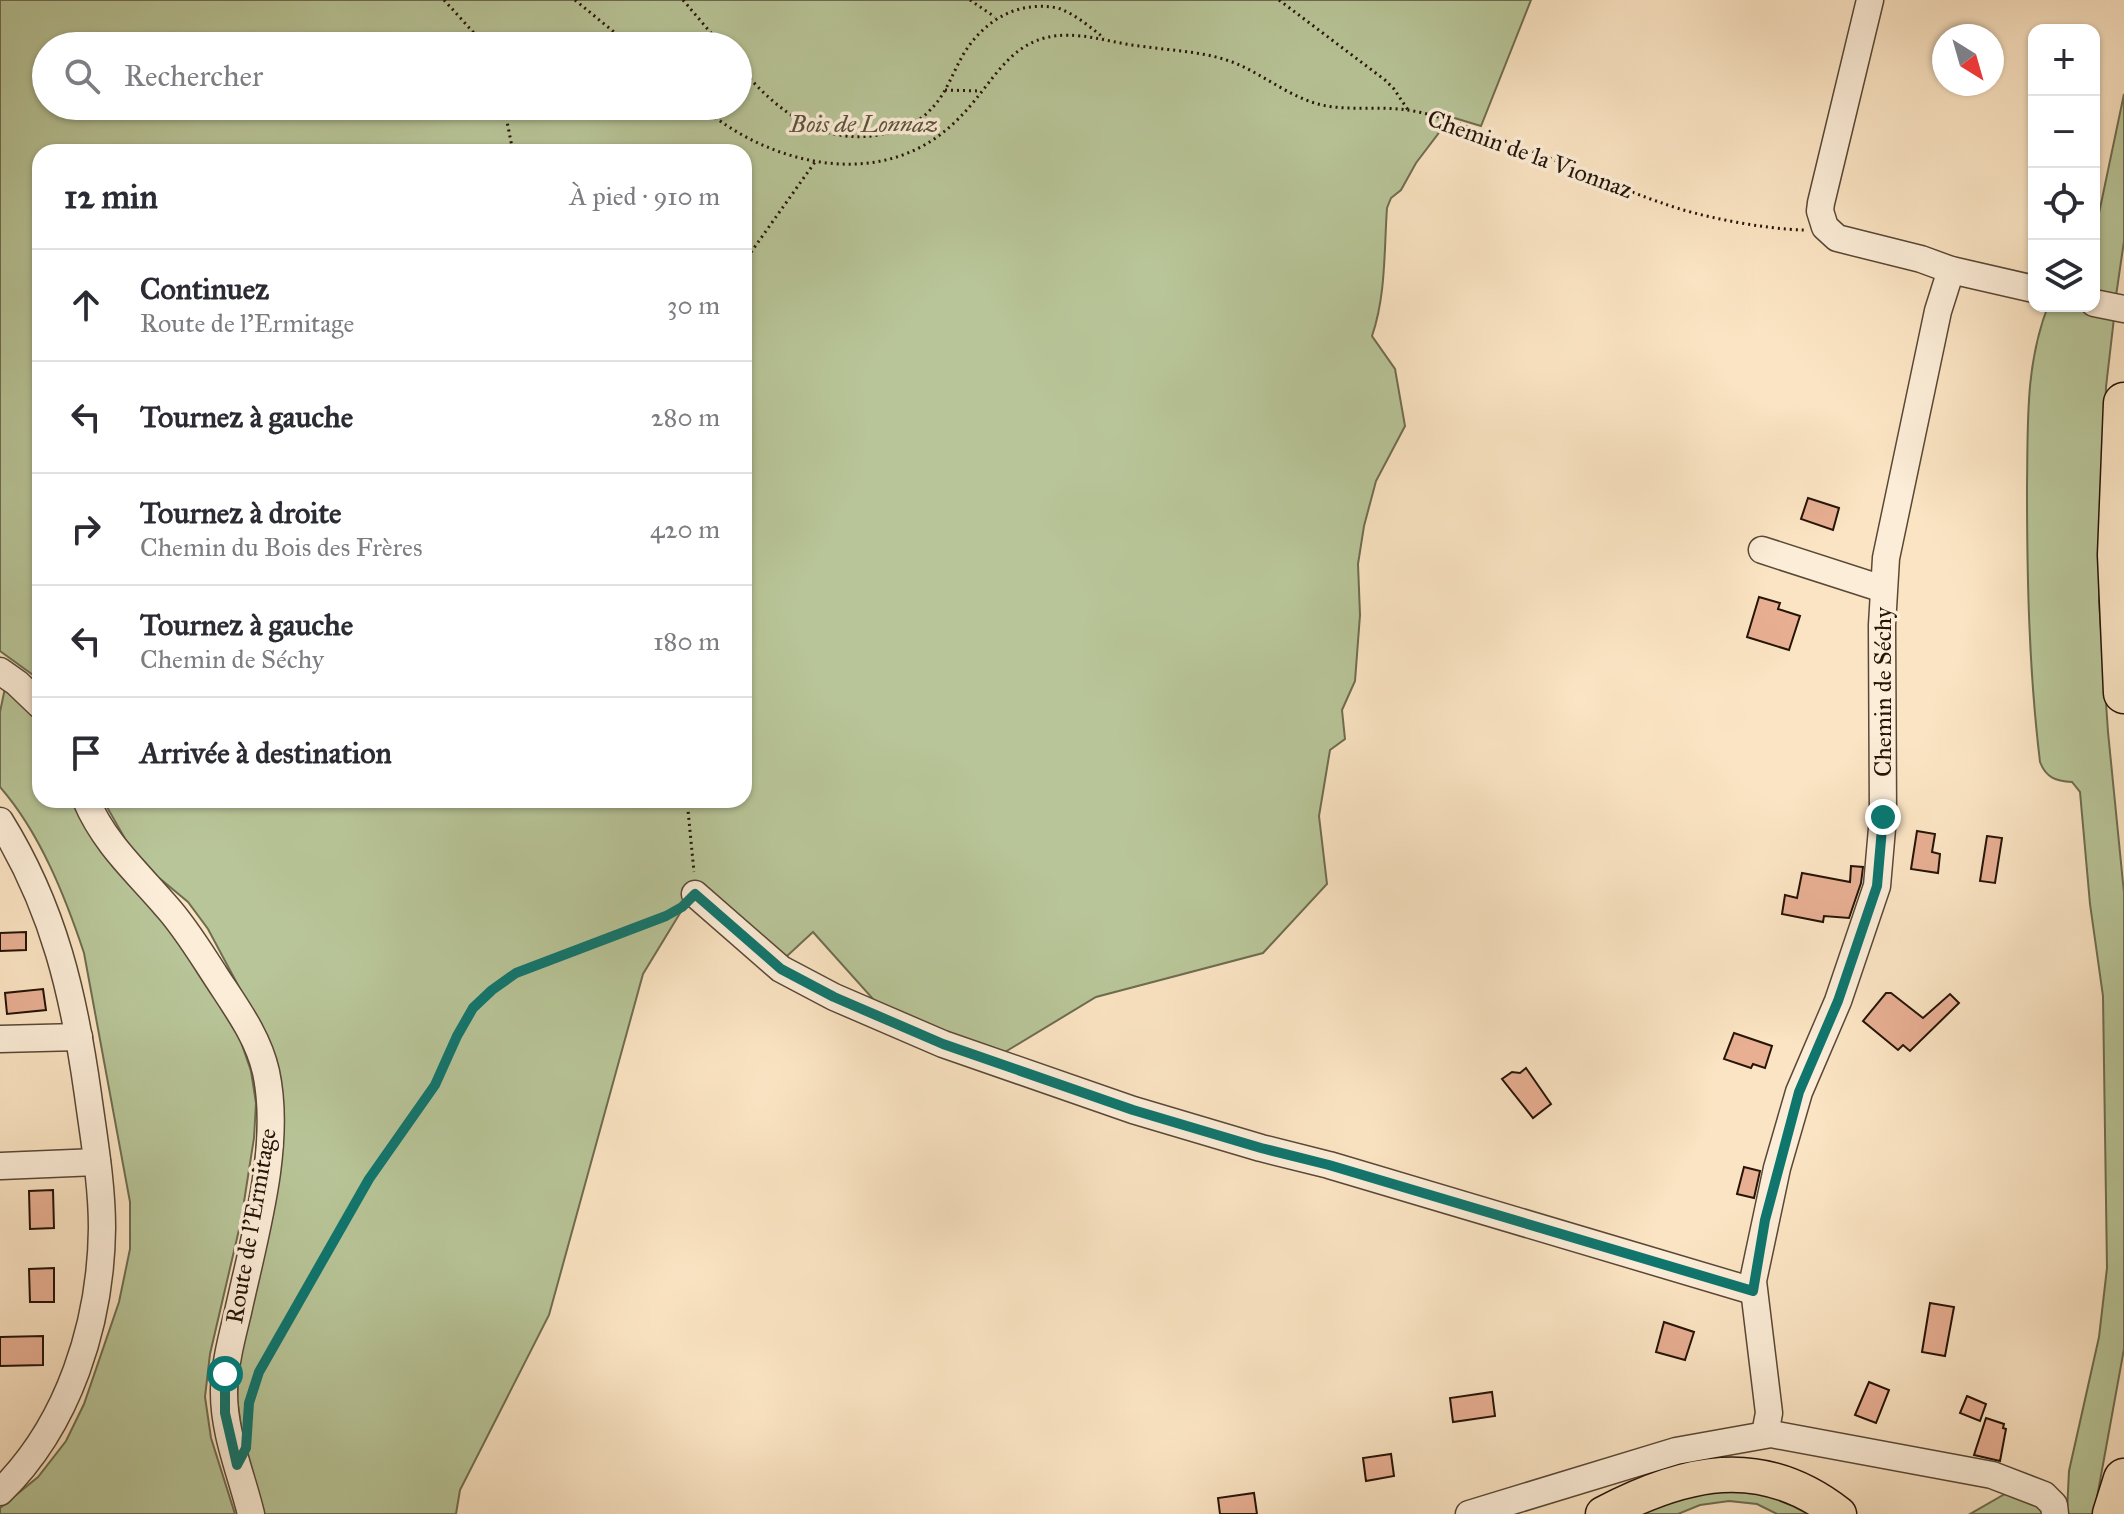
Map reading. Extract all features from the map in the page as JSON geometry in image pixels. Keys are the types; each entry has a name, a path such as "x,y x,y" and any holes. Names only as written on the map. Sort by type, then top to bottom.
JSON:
{"highway":[{"path":"2124,403 2118,555 2124,693"},
{"path":"2113,1514 2124,1479"}],"main road":[{"path":"1603,1514 1676,1481 1730,1475 1785,1484 1839,1514"}],"street":[{"path":"1870,0 1821,203 1825,227 1844,241 2028,288"},
{"name":"Chemin de Séchy","path":"1765,1434 1769,1413 1753,1291 1765,1220 1795,1105 1808,1067 1838,1001 1877,886 1883,817 1883,589 1892,525 1911,433 1938,311 1951,270"},
{"path":"1762,550 1883,589"},
{"path":"0,671 32,698"},
{"name":"Route de l'Ermitage","path":"90,808 116,853 169,909 193,941 255,1039 266,1072 270,1123 264,1184 228,1354 224,1393 229,1433 251,1514"},
{"path":"0,821 36,888 58,944 79,1037 101,1199 100,1256 87,1336 72,1382 50,1432 35,1455 0,1492"},
{"path":"695,894 781,969 834,997 943,1044 1133,1110 1753,1291"},
{"path":"0,1039 79,1037"},
{"path":"1,1166 97,1162"},
{"path":"1469,1514 1676,1451 1765,1434 1992,1475 2044,1495 2054,1505 2055,1514"}],"path":[{"path":"444,0 473,32"},
{"path":"575,0 614,32"},
{"path":"683,0 710,32"},
{"path":"970,0 995,17"},
{"path":"1279,0 1385,80 1408,110"},
{"path":"752,80 796,118 818,131 841,137 868,137 893,132 916,122 934,107 977,34 995,17 1016,7 1037,3 1060,9 1107,40"},
{"name":"Chemin de la Vionnaz","path":"720,120 737,133 790,156 841,165 866,164 914,149 952,125 1014,54 1029,42 1046,37 1076,35 1213,55 1320,105 1408,110 1439,118 1565,163 1665,205 1781,229 1825,227"},
{"path":"945,90 982,91"},
{"path":"507,120 511,144"},
{"path":"752,251 815,162"},
{"path":"247,1418 253,1387 288,1319 342,1231 369,1179 435,1085 473,1008 516,973 666,916 682,907 695,894 688,808"}],"green space":[{"name":"Bois de Lonnaz","path":"0,0 1531,0 1481,126 1451,117 1416,163 1401,190 1391,198 1387,208 1382,289 1372,336 1395,369 1405,426 1376,481 1364,526 1358,564 1360,615 1355,681 1342,710 1345,739 1330,750 1319,816 1327,884 1263,953 1096,997 1000,1055 881,1008 813,932 786,957 699,882 643,974 549,1315 460,1490 456,1514 262,1514 243,1440 237,1399 239,1358 281,1138 281,1079 264,1034 208,929 188,902 158,877 128,844 108,808 752,808 752,144 32,144 32,674 0,651"},
{"path":"2124,94 2124,241 2116,296 2100,292 2100,208"},
{"path":"2046,312 2087,312 2114,318 2106,387 2099,601 2124,893 2124,1349 2094,1514 1970,1514 2010,1491 2067,1512 2069,1471 2099,1337 2107,1268 2103,996 2090,904 2080,792 2072,782 2049,775 2040,762 2031,659 2027,556 2028,418 2035,350"},
{"path":"5,688 32,714 32,808 77,808 94,840 114,868 152,906 185,950 240,1039 251,1071 256,1103 254,1138 241,1221 210,1354 205,1397 211,1438 235,1514 0,1514 0,1508 38,1477 66,1441 84,1404 119,1302 130,1249 130,1202 84,953 50,866 27,824 0,787 0,712"},
{"path":"1759,1488 1816,1514 1777,1514 1757,1504 1729,1501 1700,1505 1678,1514 1626,1514 1667,1494"}],"building":[{"path":"1808,498 1839,508 1833,530 1801,519"},
{"path":"1759,597 1780,603 1778,609 1800,616 1789,650 1747,637"},
{"path":"1917,831 1935,834 1932,852 1940,854 1938,873 1911,869"},
{"path":"1987,836 2002,838 1995,883 1980,881"},
{"path":"1851,866 1863,867 1849,918 1824,916 1823,922 1782,914 1785,895 1797,898 1802,873 1850,882"},
{"path":"26,932 26,950 0,951 0,933"},
{"path":"43,989 46,1010 7,1014 5,993"},
{"path":"1886,993 1891,993 1923,1018 1950,994 1959,1003 1910,1051 1903,1045 1898,1050 1863,1021"},
{"path":"1734,1033 1772,1046 1765,1068 1753,1064 1751,1068 1724,1059"},
{"path":"1526,1068 1551,1104 1533,1118 1502,1079"},
{"path":"1744,1167 1760,1171 1754,1198 1737,1194"},
{"path":"53,1190 54,1228 30,1229 29,1191"},
{"path":"54,1268 54,1302 30,1302 29,1269"},
{"path":"1930,1303 1954,1307 1945,1356 1922,1352"},
{"path":"1664,1322 1694,1332 1685,1360 1656,1352"},
{"path":"43,1336 43,1365 0,1366 0,1337"},
{"path":"1869,1382 1889,1390 1876,1423 1855,1415"},
{"path":"1492,1392 1495,1416 1453,1422 1450,1398"},
{"path":"1967,1396 1986,1404 1980,1421 1960,1413"},
{"path":"1986,1418 2004,1424 2003,1428 2006,1429 2000,1461 1974,1455"},
{"path":"1391,1454 1394,1476 1366,1481 1363,1458"},
{"path":"1254,1493 1257,1514 1220,1514 1218,1498"}],"route":[{"path":"225,1374 225,1413 237,1465 246,1448 249,1403 259,1372 369,1179 435,1085 473,1008 516,973 666,916 682,907 695,894 781,969 834,997 943,1044 1133,1110 1753,1291 1777,1168 1799,1092 1838,1001 1877,886 1883,817"}]}
